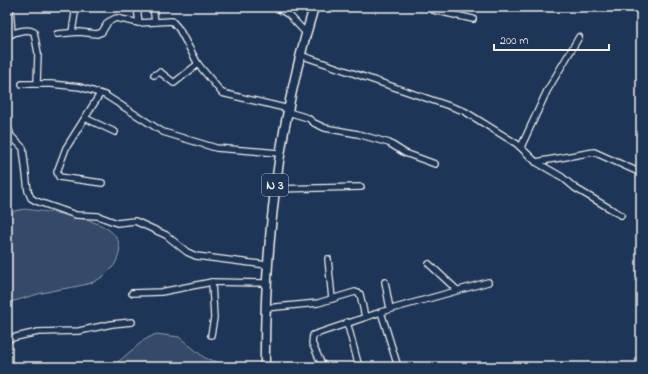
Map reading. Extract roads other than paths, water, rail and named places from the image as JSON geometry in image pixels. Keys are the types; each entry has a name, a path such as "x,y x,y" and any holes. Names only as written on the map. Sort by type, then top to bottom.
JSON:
{"highway":[{"name":"N 3","path":"265,367 266,284 274,189 279,153 300,55 314,7"}],"street":[{"path":"10,7 9,35 31,30 34,32 38,53 37,84"},
{"path":"72,32 76,7"},
{"path":"137,7 139,23"},
{"path":"153,7 155,22"},
{"path":"276,7 289,15 306,33"},
{"path":"432,7 433,10 473,19"},
{"path":"58,34 72,32 99,34 108,22 116,18 139,23 172,21 175,23 198,64 218,89 226,95 243,97 288,111 308,118 314,123 325,128 384,141 405,153 435,164"},
{"path":"521,147 547,91 579,37"},
{"path":"300,55 464,111 521,147 536,162 621,214"},
{"path":"154,75 160,72 174,83 198,64"},
{"path":"22,84 73,85 100,94 163,132 216,148 279,153"},
{"path":"100,94 66,148 58,165 58,176 102,183"},
{"path":"85,118 115,132"},
{"path":"7,124 11,136 22,146 28,192 31,198 36,201 76,215 98,216 117,223 135,221 166,235 187,252 196,256 267,265"},
{"path":"536,162 594,152 641,173"},
{"path":"274,189 361,187"},
{"path":"328,259 332,299"},
{"path":"429,264 457,290"},
{"path":"132,293 160,292 212,282 266,284"},
{"path":"211,335 214,318 212,282"},
{"path":"385,282 390,309"},
{"path":"323,367 312,343 311,337 313,335 347,322 488,282"},
{"path":"265,308 318,303 358,292 365,317"},
{"path":"381,312 398,367"},
{"path":"7,338 38,332 79,331 112,324 132,322"},
{"path":"347,322 359,367"}]}
